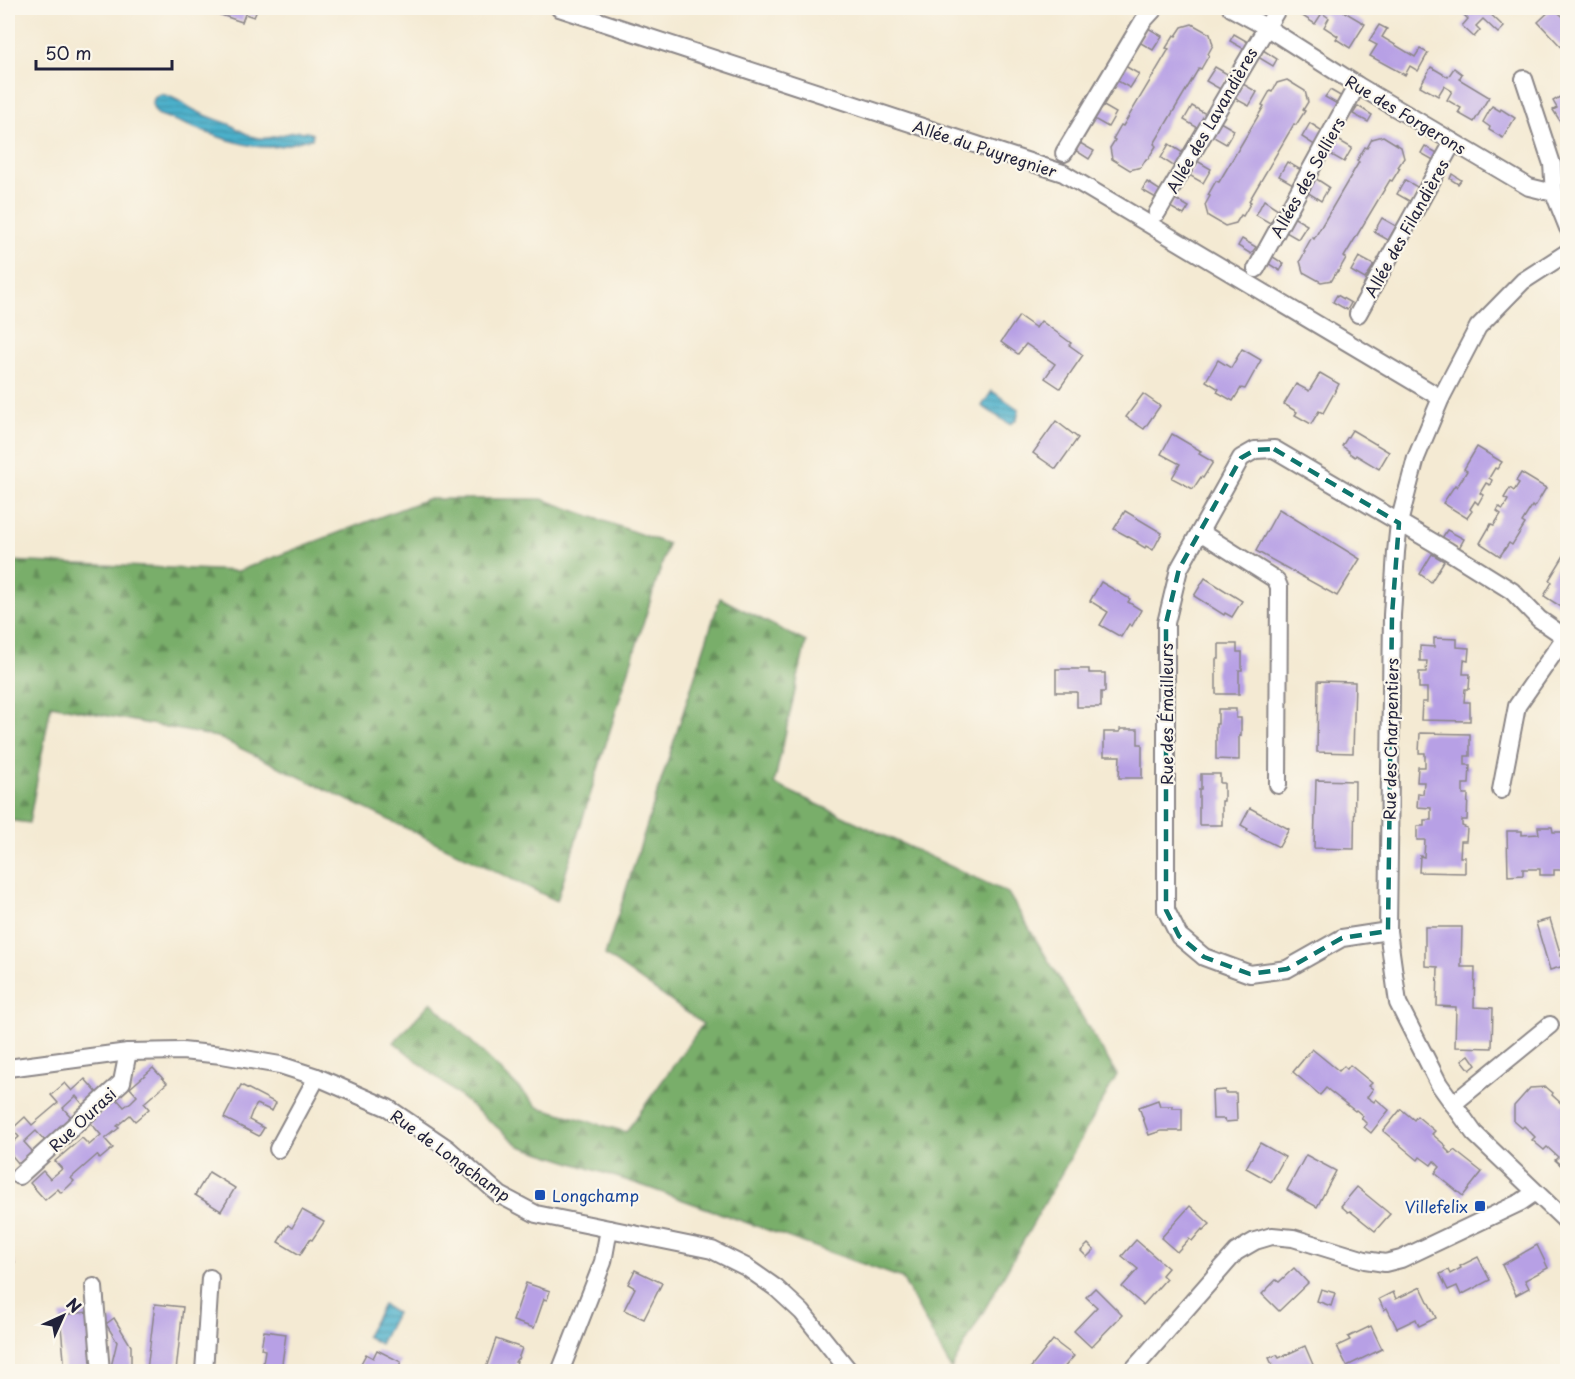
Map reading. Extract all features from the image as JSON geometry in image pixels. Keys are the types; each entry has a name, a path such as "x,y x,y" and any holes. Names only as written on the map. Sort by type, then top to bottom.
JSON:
{"street":[{"name":"Allée du Puyregnier","path":"559,8 1063,173 1441,398"},
{"path":"1064,153 1143,21 1155,8"},
{"name":"Rue des Forgerons","path":"1231,8 1266,27 1357,86 1529,187 1554,193"},
{"name":"Allée des Lavandières","path":"1157,213 1278,8"},
{"path":"1524,79 1552,164 1554,193 1568,228"},
{"name":"Allées des Selliers","path":"1256,269 1357,86"},
{"name":"Allée des Filandières","path":"1358,314 1453,142"},
{"name":"Rue des Charpentiers","path":"1568,252 1523,281 1478,327 1441,398 1416,458 1399,523 1392,615 1388,931 1398,1003 1439,1084 1474,1133 1534,1193 1568,1223"},
{"name":"Rue des Émailleurs","path":"1388,931 1342,938 1287,969 1250,974 1204,957 1179,936 1166,910 1166,622 1179,569 1241,458 1255,450 1274,449 1512,591 1539,619 1566,638"},
{"path":"1200,532 1273,578 1279,587 1278,785"},
{"path":"1500,790 1517,706 1566,638"},
{"path":"1453,1104 1550,1025"},
{"name":"Rue de Longchamp","path":"8,1068 128,1052 182,1051 280,1065 317,1077 388,1108 447,1148 500,1195 536,1214 712,1250 746,1267 776,1288 802,1312 850,1371"},
{"name":"Rue Ourasi","path":"20,1176 122,1082 128,1052"},
{"path":"278,1149 317,1077"},
{"path":"1131,1371 1236,1252 1255,1241 1272,1236 1293,1238 1365,1260 1385,1263 1401,1259 1512,1206 1534,1193"},
{"path":"560,1371 603,1262 609,1229"},
{"path":"204,1371 210,1278"},
{"path":"94,1287 101,1371"}],"highlighted area":[{"path":"1274,449 1399,523 1392,615 1388,931 1342,938 1287,969 1250,974 1204,957 1179,936 1166,910 1166,623 1179,569 1241,458 1255,450"}],"green space":[{"path":"427,499 542,499 668,544 557,901 217,737 51,705 29,823 8,820 8,561 238,571"},
{"path":"720,598 806,642 774,784 1008,893 1117,1075 951,1369 902,1278 641,1185 520,1146 394,1042 431,1002 538,1107 626,1132 703,1024 605,955"}],"water":[{"path":"161,94 172,97 198,112 254,137 269,138 306,132 313,134 312,139 270,147 228,140 157,114 153,102"},
{"path":"992,391 1018,409 1018,417 1014,422 1009,424 982,406"},
{"path":"383,1305 396,1313 380,1344 366,1336"}],"building":[{"path":"200,8 258,8 254,17 245,14 242,22"},
{"path":"1302,8 1338,8 1365,24 1350,48 1324,27 1329,18 1322,13 1315,24 1298,13"},
{"path":"1484,8 1504,27 1498,33 1483,19 1476,26 1480,30 1474,37 1462,26 1468,19 1458,9"},
{"path":"1553,8 1568,21 1568,50 1566,52 1538,22"},
{"path":"1192,24 1210,34 1213,45 1209,55 1154,144 1156,146 1148,159 1141,167 1130,170 1112,159 1110,148 1115,140 1113,139 1169,49 1166,48 1174,35 1176,36 1182,27"},
{"path":"1379,25 1387,29 1382,37 1415,57 1420,49 1428,53 1418,71 1410,66 1405,75 1370,56 1377,45 1369,41"},
{"path":"1148,28 1162,36 1153,50 1139,42"},
{"path":"1234,34 1248,42 1244,49 1230,41"},
{"path":"1263,50 1277,59 1273,66 1258,57"},
{"path":"1125,66 1139,74 1130,88 1116,80"},
{"path":"1215,67 1229,75 1220,89 1206,81"},
{"path":"1431,67 1448,77 1454,68 1462,74 1459,79 1489,97 1474,122 1458,113 1461,108 1447,100 1452,91 1444,86 1438,96 1420,86"},
{"path":"1287,80 1305,91 1308,102 1303,110 1305,111 1296,125 1294,124 1249,201 1251,202 1243,216 1241,215 1236,223 1225,226 1208,216 1205,205 1210,196 1208,195 1216,181 1219,182 1264,106 1262,105 1270,91 1272,92 1277,83"},
{"path":"1243,84 1257,92 1249,106 1234,98"},
{"path":"1330,90 1344,98 1339,105 1325,97"},
{"path":"1568,92 1568,121 1562,124 1553,110 1557,108 1553,101"},
{"path":"1102,105 1116,113 1108,127 1094,119"},
{"path":"1192,106 1206,114 1198,128 1184,120"},
{"path":"1358,106 1372,115 1368,122 1353,114"},
{"path":"1492,106 1515,118 1503,138 1489,130 1490,127 1483,122"},
{"path":"1220,122 1234,130 1226,144 1212,136"},
{"path":"1310,123 1324,132 1316,146 1302,137"},
{"path":"1568,132 1568,145 1562,135"},
{"path":"1383,136 1401,147 1404,158 1398,167 1400,168 1392,181 1390,180 1344,257 1346,258 1338,272 1332,280 1321,282 1303,272 1300,261 1304,251 1312,237 1314,239 1359,162 1357,161 1365,147 1367,148 1372,139"},
{"path":"1338,140 1352,148 1344,162 1330,154"},
{"path":"1080,143 1094,151 1089,159 1075,150"},
{"path":"1169,144 1183,153 1175,167 1161,158"},
{"path":"1425,146 1439,154 1435,161 1421,153"},
{"path":"1197,161 1211,169 1203,183 1189,175"},
{"path":"1287,162 1301,170 1293,184 1279,176"},
{"path":"1452,174 1461,180 1458,184 1450,179"},
{"path":"1315,178 1329,187 1321,201 1307,192"},
{"path":"1405,180 1419,188 1411,202 1397,194"},
{"path":"1147,182 1161,191 1156,198 1142,190"},
{"path":"1175,199 1189,207 1184,215 1170,207"},
{"path":"1264,200 1278,209 1270,223 1256,215"},
{"path":"1293,217 1307,225 1298,239 1284,231"},
{"path":"1382,218 1396,226 1388,240 1374,232"},
{"path":"1242,239 1256,247 1251,254 1238,246"},
{"path":"1270,255 1284,264 1280,271 1266,262"},
{"path":"1359,257 1374,265 1365,279 1351,271"},
{"path":"1337,295 1351,303 1347,310 1333,302"},
{"path":"1019,316 1036,328 1041,321 1083,355 1060,388 1045,378 1055,364 1026,344 1018,354 1001,342"},
{"path":"1242,349 1261,360 1245,389 1241,388 1233,401 1217,392 1219,389 1206,381 1218,360 1231,368"},
{"path":"1320,373 1339,384 1323,413 1319,411 1311,424 1295,415 1297,412 1284,404 1296,384 1309,391"},
{"path":"1143,394 1160,406 1144,429 1126,417"},
{"path":"1056,421 1078,438 1056,469 1033,453"},
{"path":"1352,430 1389,452 1379,469 1356,455 1355,457 1342,446"},
{"path":"1172,434 1201,451 1199,454 1213,462 1193,489 1172,478 1180,464 1161,454"},
{"path":"1477,447 1502,462 1497,469 1495,468 1489,478 1492,480 1490,485 1486,483 1480,493 1483,495 1478,504 1475,501 1467,518 1443,503 1467,471 1464,469"},
{"path":"1521,473 1546,488 1522,522 1525,524 1512,545 1509,543 1500,556 1480,543 1491,524 1494,525 1501,514 1497,511 1499,507 1503,509 1508,500 1504,498 1510,488 1514,491"},
{"path":"1279,509 1360,559 1337,596 1256,551"},
{"path":"1125,511 1162,533 1153,550 1146,546 1145,548 1114,529"},
{"path":"1447,530 1464,539 1459,548 1442,538"},
{"path":"1568,549 1568,607 1566,610 1544,596 1552,582 1549,580"},
{"path":"1432,554 1444,561 1431,582 1420,574"},
{"path":"1205,578 1242,601 1232,617 1225,613 1224,615 1194,596"},
{"path":"1101,582 1130,599 1128,602 1141,610 1132,626 1129,624 1121,637 1100,625 1108,612 1090,601"},
{"path":"1434,638 1457,639 1457,647 1469,648 1468,661 1464,660 1463,674 1470,674 1469,689 1465,689 1464,702 1470,702 1470,721 1421,720 1422,702 1427,702 1427,688 1419,688 1419,672 1426,672 1427,661 1420,661 1420,646 1434,647"},
{"path":"1219,644 1237,644 1237,652 1242,652 1239,694 1216,694 1216,659 1219,659"},
{"path":"1056,669 1089,669 1089,673 1105,673 1105,692 1101,692 1101,707 1077,707 1077,692 1056,692"},
{"path":"1318,681 1355,682 1353,753 1317,752"},
{"path":"1218,709 1236,709 1236,718 1241,718 1239,760 1216,759"},
{"path":"1120,729 1138,729 1138,744 1142,744 1142,778 1119,778 1120,756 1104,756 1104,732 1120,732"},
{"path":"1420,733 1470,734 1470,756 1465,756 1465,765 1470,765 1469,784 1463,784 1463,794 1468,794 1467,820 1462,820 1462,826 1467,828 1466,841 1461,841 1460,857 1465,857 1465,873 1419,872 1420,856 1424,857 1425,840 1417,840 1417,826 1424,826 1424,820 1431,820 1431,808 1417,807 1418,793 1423,794 1424,782 1417,782 1418,767 1425,767 1425,753 1419,753"},
{"path":"1201,774 1220,774 1220,783 1224,783 1222,825 1199,825"},
{"path":"1316,780 1355,781 1354,849 1314,848"},
{"path":"1250,808 1289,829 1279,847 1247,831 1248,829 1241,825"},
{"path":"1564,823 1568,823 1568,870 1554,870 1554,875 1540,875 1540,869 1523,869 1523,875 1508,876 1507,831 1522,831 1522,835 1539,834 1538,827 1552,827 1553,832 1564,832"},
{"path":"1550,919 1564,966 1550,970 1536,923"},
{"path":"1425,927 1462,927 1461,967 1475,967 1474,1007 1493,1008 1492,1048 1455,1047 1456,1007 1437,1006 1438,967 1425,966"},
{"path":"1312,1049 1339,1071 1344,1066 1347,1069 1350,1065 1372,1083 1369,1086 1373,1089 1367,1097 1374,1102 1376,1099 1389,1110 1371,1133 1364,1127 1367,1124 1361,1118 1363,1116 1356,1110 1326,1088 1320,1095 1293,1072"},
{"path":"1469,1055 1476,1065 1470,1070 1462,1060"},
{"path":"153,1068 167,1083 144,1103 149,1109 135,1121 130,1115 117,1126 119,1128 105,1139 113,1148 100,1159 97,1155 71,1178 74,1181 61,1193 58,1189 45,1200 30,1183 43,1171 50,1179 62,1169 55,1161 82,1138 89,1145 101,1135 90,1122 117,1099 124,1107 131,1102 137,1096 130,1088"},
{"path":"85,1079 99,1095 85,1107 76,1096 63,1108 72,1118 45,1141 36,1131 24,1142 33,1152 19,1164 8,1151 8,1147 19,1137 12,1129 25,1117 32,1125 58,1103 51,1095 65,1083 72,1091"},
{"path":"241,1085 276,1103 272,1111 257,1104 252,1112 249,1120 264,1128 259,1136 224,1118"},
{"path":"1546,1087 1563,1105 1568,1100 1568,1168 1566,1170 1555,1160 1558,1157 1547,1147 1544,1150 1532,1140 1535,1137 1524,1126 1522,1128 1514,1121 1514,1106 1530,1088"},
{"path":"1225,1090 1225,1093 1236,1093 1237,1121 1225,1122 1224,1119 1213,1119 1212,1091"},
{"path":"1158,1100 1160,1106 1182,1108 1182,1131 1161,1131 1149,1135 1139,1107"},
{"path":"1401,1109 1414,1120 1417,1116 1435,1131 1432,1134 1446,1146 1445,1148 1451,1154 1454,1150 1482,1172 1463,1196 1435,1173 1440,1167 1434,1161 1431,1165 1420,1157 1418,1160 1383,1131"},
{"path":"1260,1143 1285,1157 1271,1182 1246,1168"},
{"path":"1306,1155 1336,1171 1317,1207 1287,1190"},
{"path":"209,1172 235,1188 221,1211 195,1195"},
{"path":"1357,1187 1390,1214 1375,1231 1341,1206"},
{"path":"1190,1206 1210,1224 1203,1231 1202,1229 1192,1241 1189,1239 1177,1252 1161,1238"},
{"path":"302,1210 324,1222 300,1255 278,1242 288,1225 292,1228"},
{"path":"1136,1240 1168,1268 1162,1275 1166,1279 1143,1305 1122,1287 1138,1269 1122,1256"},
{"path":"1088,1244 1094,1250 1087,1257 1081,1251"},
{"path":"1537,1245 1548,1268 1525,1280 1529,1288 1516,1295 1502,1265"},
{"path":"8,1254 15,1262 8,1270"},
{"path":"1478,1257 1490,1280 1461,1295 1457,1286 1448,1290 1440,1274 1448,1270 1450,1274"},
{"path":"1294,1268 1308,1283 1279,1311 1262,1294 1276,1280 1279,1282"},
{"path":"635,1270 662,1283 644,1319 624,1310 635,1288 628,1284"},
{"path":"526,1283 550,1291 547,1300 544,1299 534,1328 513,1321"},
{"path":"1421,1287 1436,1318 1419,1326 1416,1319 1397,1328 1387,1308 1384,1310 1379,1299 1393,1292 1396,1299"},
{"path":"1095,1288 1122,1315 1091,1347 1074,1331 1097,1307 1086,1297"},
{"path":"1321,1289 1335,1293 1331,1306 1317,1301"},
{"path":"155,1304 183,1307 176,1371 147,1370"},
{"path":"88,1312 93,1371 65,1371 60,1315"},
{"path":"114,1318 131,1346 131,1371 110,1371 117,1342 106,1324"},
{"path":"1371,1326 1382,1349 1347,1366 1337,1346 1350,1340 1348,1337"},
{"path":"264,1331 286,1334 281,1371 262,1371 265,1350 261,1349"},
{"path":"496,1339 522,1348 515,1362 517,1362 514,1371 485,1371"},
{"path":"1053,1340 1074,1356 1059,1371 1028,1371"},
{"path":"1305,1346 1314,1367 1304,1371 1275,1371 1269,1358 1277,1355 1279,1358"},
{"path":"377,1350 401,1362 396,1371 357,1371 366,1354 373,1358"},
{"path":"1251,1365 1254,1371 1237,1371"}],"place":[{"name":"Longchamp","path":"540,1195"},
{"name":"Villefelix","path":"1480,1206"}]}
